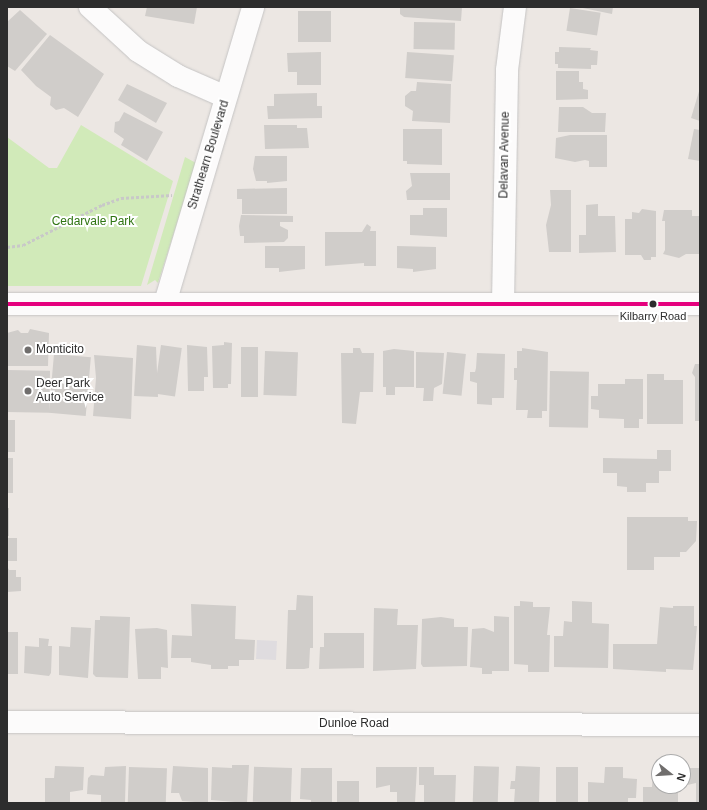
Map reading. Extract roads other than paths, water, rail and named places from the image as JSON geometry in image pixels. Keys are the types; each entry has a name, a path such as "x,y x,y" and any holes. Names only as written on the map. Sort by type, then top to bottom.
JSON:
{"street":[{"path":"90,7 138,51 178,76 226,97"},
{"name":"Strathearn Boulevard","path":"165,303 253,7"},
{"name":"Delavan Avenue","path":"503,304 507,70 515,7"},
{"path":"7,304 700,304"},
{"name":"Dunloe Road","path":"7,722 700,725"}],"place":[{"name":"Kilbarry Road","path":"653,304"},
{"name":"Monticito","path":"28,350"},
{"name":"Deer Park Auto Service","path":"28,391"}],"park label":[{"name":"Cedarvale Park","path":"93,222"}]}
